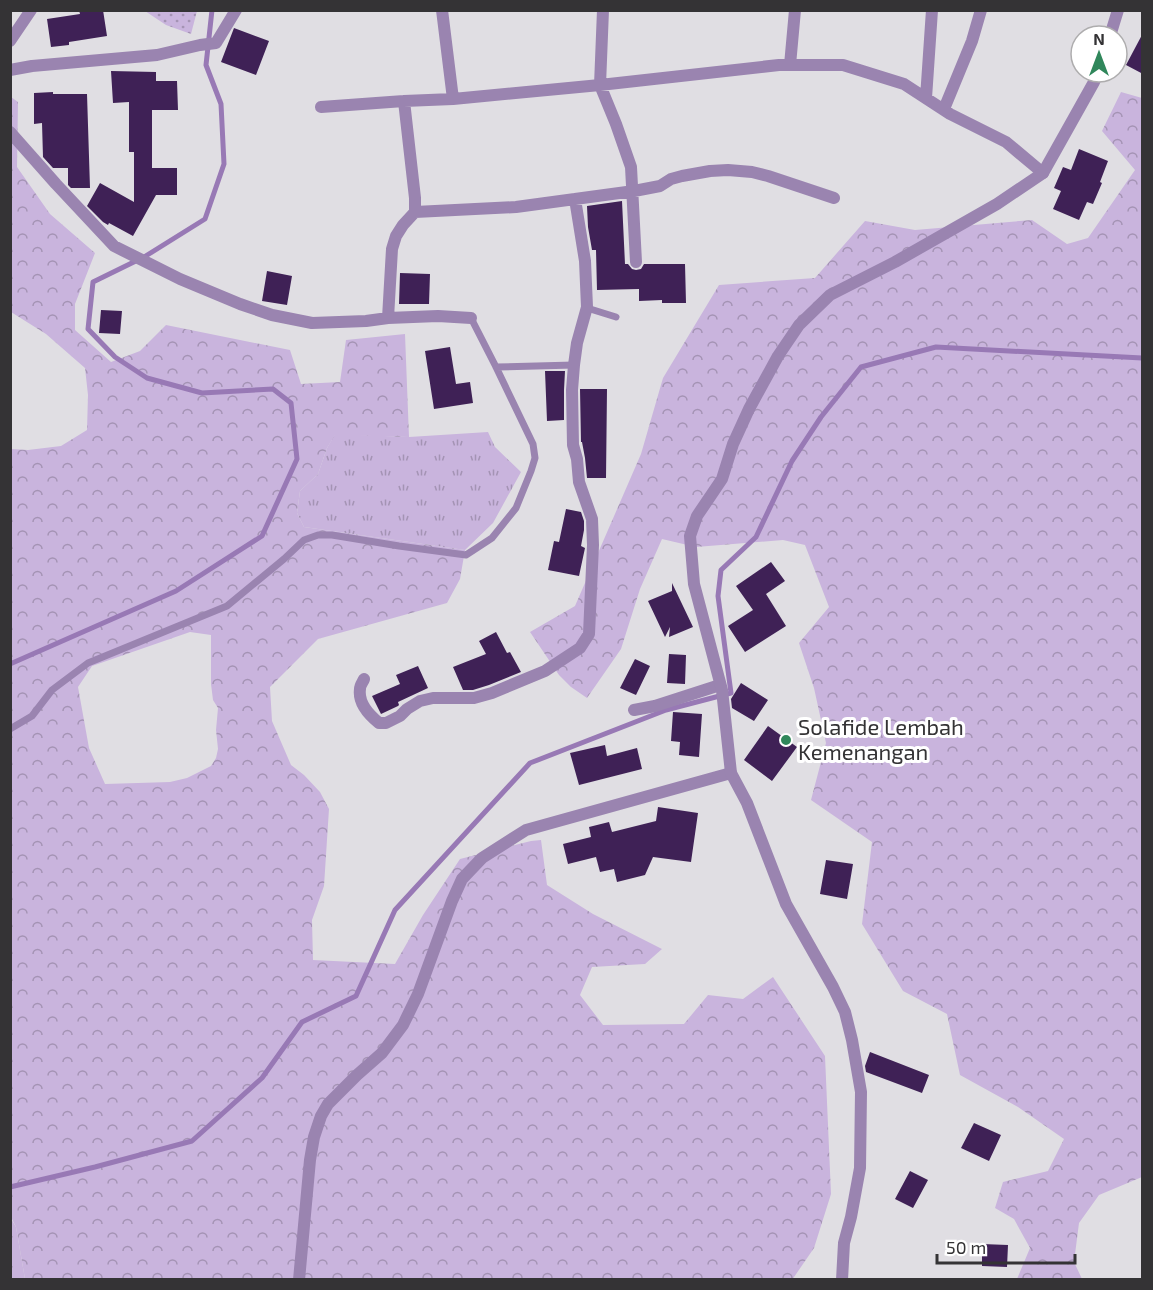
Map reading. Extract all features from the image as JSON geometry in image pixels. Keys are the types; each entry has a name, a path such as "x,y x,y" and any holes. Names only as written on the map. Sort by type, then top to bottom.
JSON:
{"street":[{"path":"10,41 31,10"},
{"path":"10,70 157,55 216,43 236,10"},
{"path":"442,10 453,99"},
{"path":"603,10 600,85 631,167 636,262"},
{"path":"790,65 795,10"},
{"path":"926,98 932,10"},
{"path":"944,109 972,41 981,10"},
{"path":"321,107 453,99 790,65 843,65 904,84 950,114 1005,142 1043,173"},
{"path":"842,1280 844,1243 861,1168 861,1092 852,1041 845,1012 786,904 747,804 731,773 722,693 694,584 690,536 697,516 723,479 733,444 749,409 778,356 799,325 830,295 895,262 997,204 1043,173 1093,84"},
{"path":"388,318 392,249 396,236 415,212 404,101"},
{"path":"10,132 114,246 152,266 240,304 272,315 312,323 438,316 471,318"},
{"path":"415,212 516,207 633,191 660,186 671,178 728,170 768,176 834,198"},
{"path":"364,679 360,689 363,704 370,715 380,723 386,723 420,701 433,698 474,698 492,693 545,670 580,648 589,634 592,519 579,482 573,445 574,366 587,308 585,261 575,199"},
{"path":"633,710 722,693"},
{"path":"299,1280 310,1160 321,1116 328,1104 382,1053 403,1025 418,994 462,879 482,858 526,830 731,773"}],"lane":[{"path":"587,308 616,317"},
{"path":"10,729 32,716 52,690 88,663 227,606 284,560 304,540 318,535 332,535 466,555 492,537 516,508 535,458 533,444 471,318"},
{"path":"496,367 574,366"}],"green space":[{"path":"145,11 197,11 191,34 166,25"},
{"path":"1121,92 1142,98 1142,1177 1099,1195 1079,1223 1074,1262 1082,1279 1017,1279 1030,1248 1014,1219 995,1208 1003,1182 1048,1171 1064,1139 1018,1107 960,1075 947,1014 903,991 862,924 872,842 811,800 826,743 814,688 799,643 829,607 805,545 783,540 696,547 662,539 640,589 621,649 587,698 559,675 530,632 575,606 641,454 663,378 719,285 815,278 865,221 915,230 1032,220 1067,244 1088,238 1135,170 1102,131"},
{"path":"11,97 18,102 17,167 50,214 95,253 75,304 75,330 111,362 140,351 166,325 290,350 301,384 340,382 346,340 405,334 409,437 335,435 327,448 318,474 300,491 297,513 304,527 465,550 460,579 447,603 318,639 270,687 272,721 291,765 320,792 329,809 324,886 312,920 313,960 395,964 423,915 460,859 541,840 547,885 593,914 662,949 645,964 592,967 580,995 603,1025 684,1024 708,995 743,999 773,977 825,1056 831,1194 814,1248 792,1280 25,1279 16,1227 11,1217 11,449 28,450 61,446 87,430 88,395 85,368 46,334 11,312","holes":["190,632 211,635 211,684 213,700 218,708 216,730 218,749 211,766 187,778 170,782 105,784 89,748 78,687 92,666"]},
{"path":"488,432 495,447 521,472 493,523 465,550 304,527 297,513 300,491 318,474 327,448 335,434 409,437"},
{"path":"10,1217 16,1227 25,1279 11,1279"}],"building":[{"path":"79,10 103,10 107,36 51,47 47,19 80,14"},
{"path":"234,28 269,41 256,75 221,62"},
{"path":"1143,33 1143,74 1129,67 1129,59"},
{"path":"111,71 156,72 156,81 177,81 178,110 152,110 152,168 177,168 177,195 156,195 133,236 103,222 87,206 100,183 134,202 134,152 129,152 129,102 113,103"},
{"path":"53,92 53,94 87,94 90,188 71,188 68,185 68,168 53,168 43,157 42,123 34,124 34,93"},
{"path":"1079,149 1108,161 1093,204 1087,202 1079,220 1053,209 1061,191 1054,188 1063,167 1071,170"},
{"path":"622,201 625,264 636,270 641,269 644,264 685,264 686,303 662,303 662,300 639,301 639,289 597,290 596,250 592,250 587,206"},
{"path":"267,271 292,276 287,305 262,301"},
{"path":"400,273 430,274 429,304 399,304"},
{"path":"101,310 122,311 120,334 99,333"},
{"path":"450,347 456,384 470,382 473,403 434,409 425,351"},
{"path":"545,371 565,371 564,420 547,421"},
{"path":"580,389 607,389 606,478 587,478 581,442"},
{"path":"566,509 581,512 584,521 581,546 585,548 579,576 548,570 554,541 559,542"},
{"path":"771,562 785,581 766,594 786,626 745,652 728,626 753,610 736,586"},
{"path":"672,583 693,627 669,637 670,627 665,637 648,601 672,591"},
{"path":"496,632 507,653 510,652 521,672 473,690 463,690 453,667 486,654 479,641"},
{"path":"669,654 686,655 685,684 667,683"},
{"path":"635,659 650,666 636,695 620,688"},
{"path":"418,666 428,688 398,702 398,706 381,714 372,696 400,684 396,675"},
{"path":"741,683 768,700 754,721 732,708 731,699"},
{"path":"673,712 702,714 699,757 679,755 680,742 671,741"},
{"path":"768,726 797,747 772,781 744,760"},
{"path":"605,745 607,756 637,748 642,769 579,785 570,753"},
{"path":"658,807 698,813 691,862 653,857 645,875 617,882 614,869 600,872 596,857 568,864 563,844 591,837 589,827 609,822 612,832 656,821"},
{"path":"826,860 853,864 847,899 820,894"},
{"path":"870,1052 929,1075 922,1093 866,1072 865,1066"},
{"path":"974,1123 1001,1135 989,1161 961,1148"},
{"path":"910,1171 928,1180 913,1208 895,1199"},
{"path":"982,1244 1008,1245 1007,1267 982,1266"}],"waterway":[{"path":"10,664 176,591 262,536 297,459 291,403 273,389 202,393 147,378 115,357 88,329 93,282 144,257 205,219 224,164 221,104 206,65 212,10"},
{"path":"10,1187 192,1141 262,1078 302,1022 356,996 395,910 530,763 666,710 731,693 718,596 721,570 756,537 792,461 821,417 861,367 936,347 1142,358"}],"place":[{"name":"Solafide Lembah Kemenangan","path":"786,740"}]}
